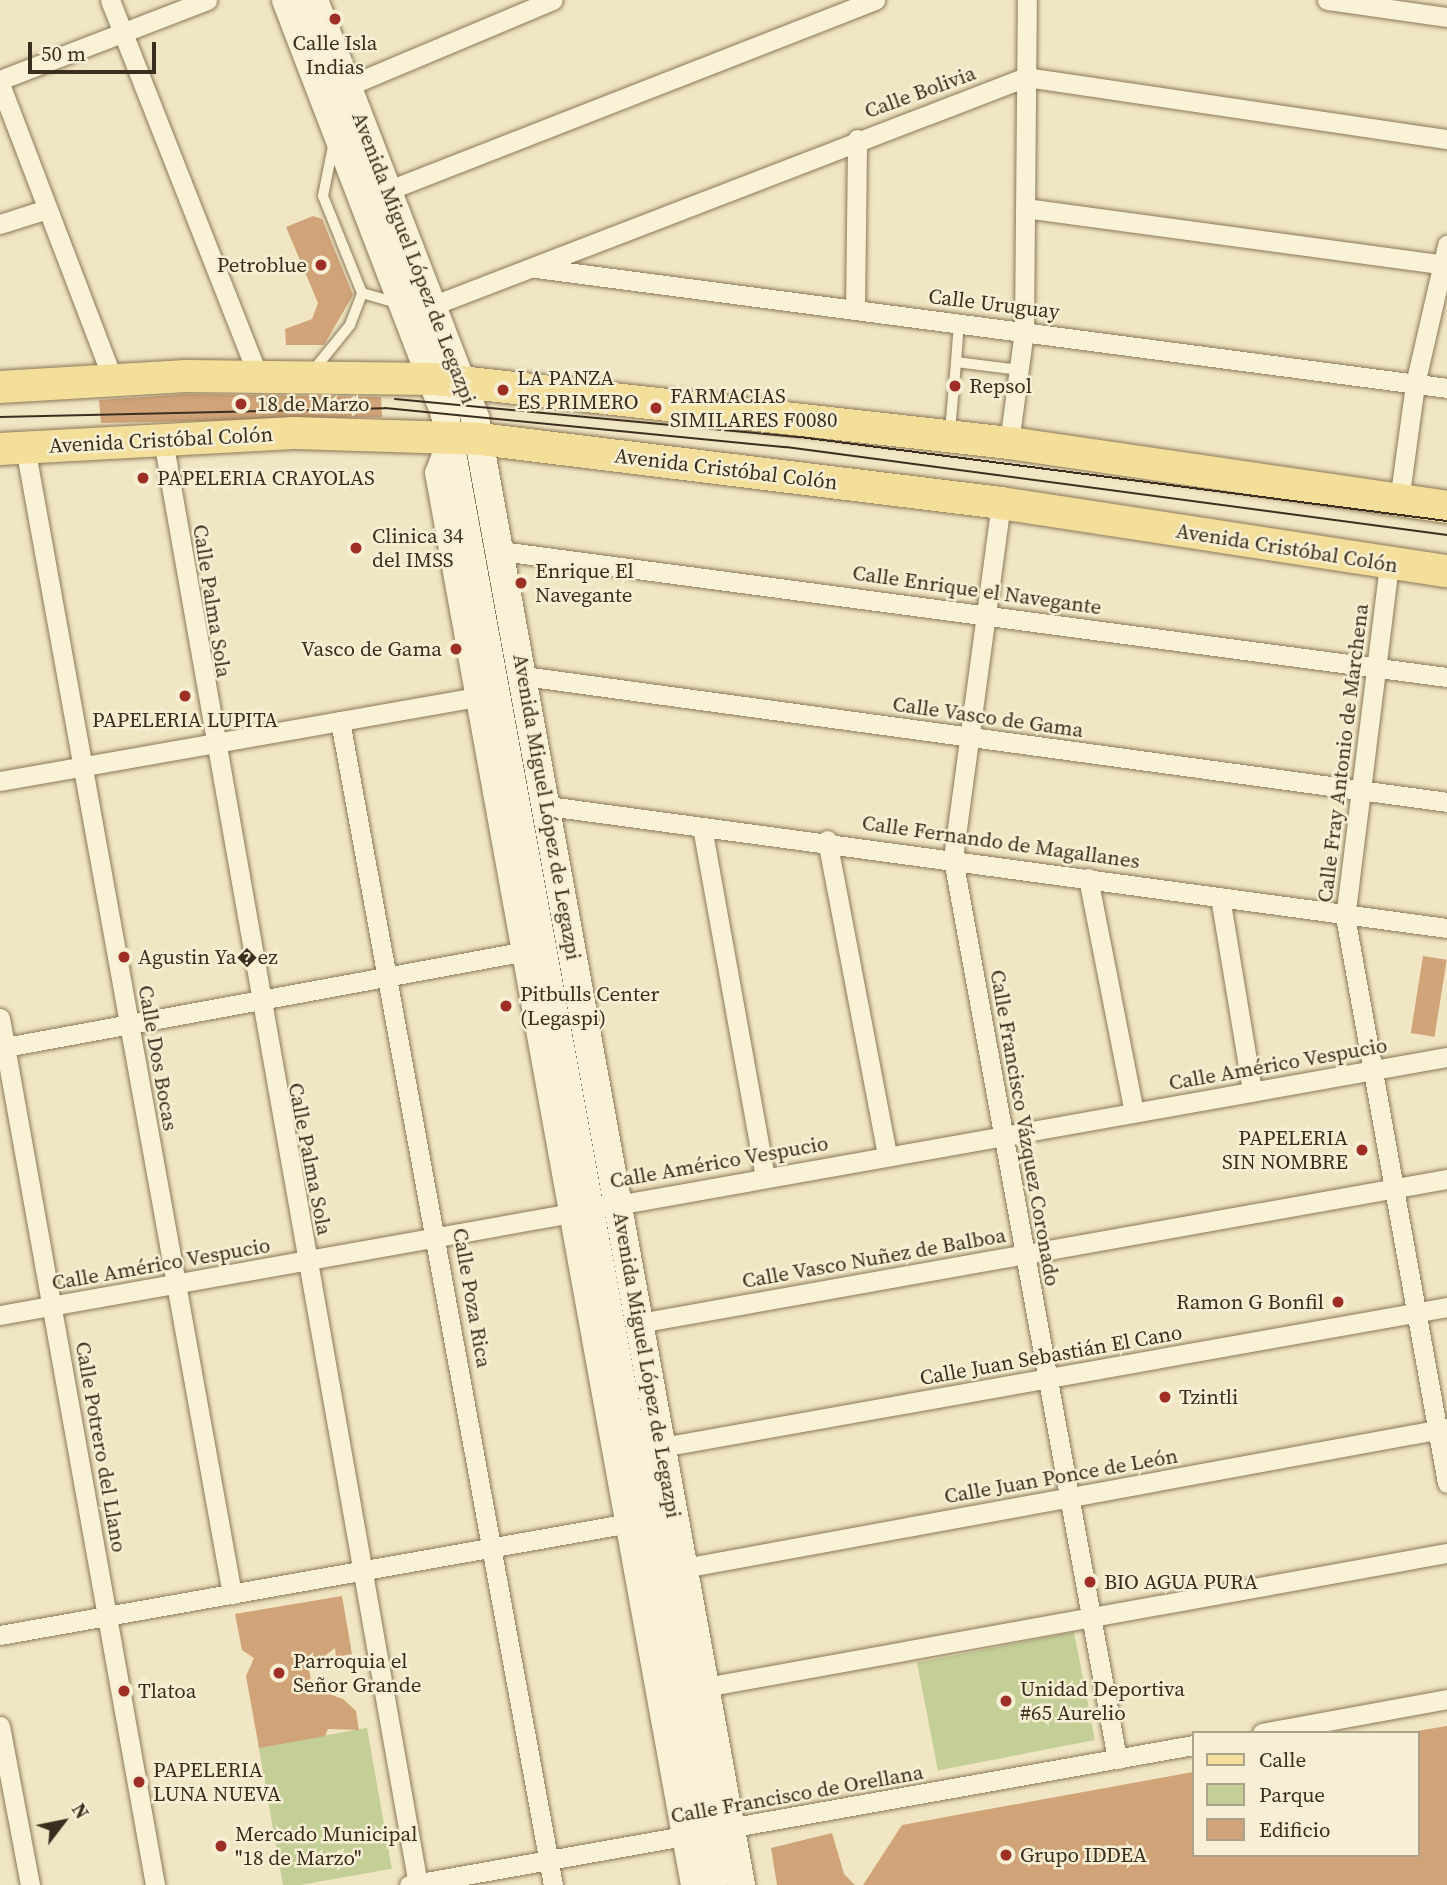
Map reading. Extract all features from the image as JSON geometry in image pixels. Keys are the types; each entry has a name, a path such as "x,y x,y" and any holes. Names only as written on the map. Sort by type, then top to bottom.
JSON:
{"main road":[{"name":"Avenida Miguel López de Legazpi","path":"286,0 406,306 480,439 548,806 593,1208 639,1323 705,1687 705,1833 741,1885"},
{"name":"Avenida Miguel López de Legazpi","path":"314,0 434,305 449,381 448,436 593,1208 713,1885"},
{"path":"0,387 258,375 449,381 1009,443 1447,506"},
{"name":"Avenida Cristóbal Colón","path":"13,448 294,433 448,436 1001,503 1389,565 1447,571"}],"street":[{"path":"110,0 258,375"},
{"path":"114,383 0,82 207,0"},
{"path":"348,86 553,0"},
{"path":"389,190 875,0"},
{"path":"1009,443 1024,330 1027,0"},
{"path":"1327,0 1447,18"},
{"name":"Calle Bolivia","path":"434,305 535,268 858,139 1027,77 1447,139"},
{"path":"855,310 858,139"},
{"path":"1025,208 1443,264"},
{"path":"0,224 47,209"},
{"path":"1399,501 1415,384 1447,245"},
{"name":"Calle Uruguay","path":"535,268 1024,330 1447,388"},
{"name":"Avenida Miguel López de Legazpi","path":"448,436 434,472 521,952 593,1208 624,1524 705,1833 690,1885"},
{"name":"Calle Palma Sola","path":"163,440 257,1000 362,1571 415,1884"},
{"name":"Calle Dos Bocas","path":"13,448 83,766 232,1594"},
{"name":"Calle Francisco Vázquez Coronado","path":"1001,503 953,859 1117,1759"},
{"name":"Calle Enrique el Navegante","path":"501,551 986,613 1447,677"},
{"name":"Calle Fray Antonio de Marchena","path":"1389,565 1379,668 1345,916 1416,1312 1442,1429 1447,1483"},
{"name":"Calle Vasco de Gama","path":"524,676 1447,802"},
{"path":"0,781 474,696"},
{"name":"Calle Poza Rica","path":"340,721 438,1235 553,1885"},
{"name":"Calle Fernando de Magallanes","path":"548,806 702,827 827,840 1345,916 1447,928"},
{"path":"702,827 765,1177"},
{"path":"827,840 887,1155"},
{"path":"1088,878 1134,1112"},
{"path":"1220,897 1252,1091"},
{"path":"3,1048 521,952"},
{"name":"Calle Potrero del Llano","path":"0,1018 3,1048 53,1306 155,1885"},
{"name":"Calle Américo Vespucio","path":"0,1315 1447,1057"},
{"name":"Calle Vasco Nuñez de Balboa","path":"639,1323 1447,1179"},
{"name":"Calle Juan Sebastián El Cano","path":"662,1447 1447,1307"},
{"name":"Calle Juan Ponce de León","path":"684,1568 1442,1429"},
{"path":"0,1635 624,1524"},
{"path":"705,1687 1447,1553"},
{"path":"1273,1731 1447,1699"},
{"path":"0,1726 4,1768 30,1885"},
{"name":"Calle Francisco de Orellana","path":"415,1884 1192,1745"}],"lane":[{"path":"308,376 349,325 362,293 321,189 337,130"},
{"path":"362,293 406,306"},
{"path":"950,436 959,322"},
{"path":"956,362 1019,370"}],"green space":[{"name":"Unidad Deportiva #65 Aurelio","path":"1074,1632 1095,1740 938,1771 917,1663"},
{"path":"367,1728 392,1869 300,1885 283,1885 259,1747"}],"building":[{"name":"Petroblue","path":"313,216 322,219 353,295 324,345 286,345 285,329 312,319 318,303 286,227"},
{"name":"18 de Marzo","path":"186,394 381,397 382,417 101,423 99,400"},
{"path":"1423,956 1447,960 1435,1037 1411,1033"},
{"name":"Parroquia el Señor Grande","path":"342,1596 352,1654 336,1657 335,1648 309,1668 312,1688 343,1699 356,1711 359,1730 328,1729 325,1736 259,1748 246,1676 254,1658 242,1650 235,1614"},
{"path":"1447,1726 1447,1885 863,1885 902,1825 1192,1772 1192,1857 1419,1857 1417,1731"},
{"path":"832,1833 844,1874 855,1885 777,1885 771,1848"}],"tram line":[{"path":"395,399 800,437 1447,521"},
{"path":"0,417 385,408 786,447 1447,535"}],"place":[{"name":"Calle Isla Indias","path":"335,19"},
{"name":"Petroblue","path":"321,265"},
{"name":"Repsol","path":"955,386"},
{"name":"LA PANZA ES PRIMERO","path":"503,390"},
{"name":"18 de Marzo","path":"241,404"},
{"name":"FARMACIAS SIMILARES F0080","path":"656,408"},
{"name":"PAPELERIA CRAYOLAS","path":"143,478"},
{"name":"Clinica 34 del IMSS","path":"356,548"},
{"name":"Enrique El Navegante","path":"521,583"},
{"name":"Vasco de Gama","path":"456,649"},
{"name":"PAPELERIA LUPITA","path":"185,696"},
{"name":"Agustin Ya�ez","path":"124,957"},
{"name":"Pitbulls Center (Legaspi)","path":"506,1006"},
{"name":"PAPELERIA SIN NOMBRE","path":"1362,1150"},
{"name":"Ramon G Bonfil","path":"1338,1302"},
{"name":"Tzintli","path":"1165,1397"},
{"name":"BIO AGUA PURA","path":"1090,1582"},
{"name":"Parroquia el Señor Grande","path":"279,1673"},
{"name":"Tlatoa","path":"124,1691"},
{"name":"Unidad Deportiva #65 Aurelio","path":"1006,1701"},
{"name":"PAPELERIA LUNA NUEVA","path":"139,1782"},
{"name":"Mercado Municipal \"18 de Marzo\"","path":"221,1846"},
{"name":"Grupo IDDEA","path":"1006,1855"}]}
